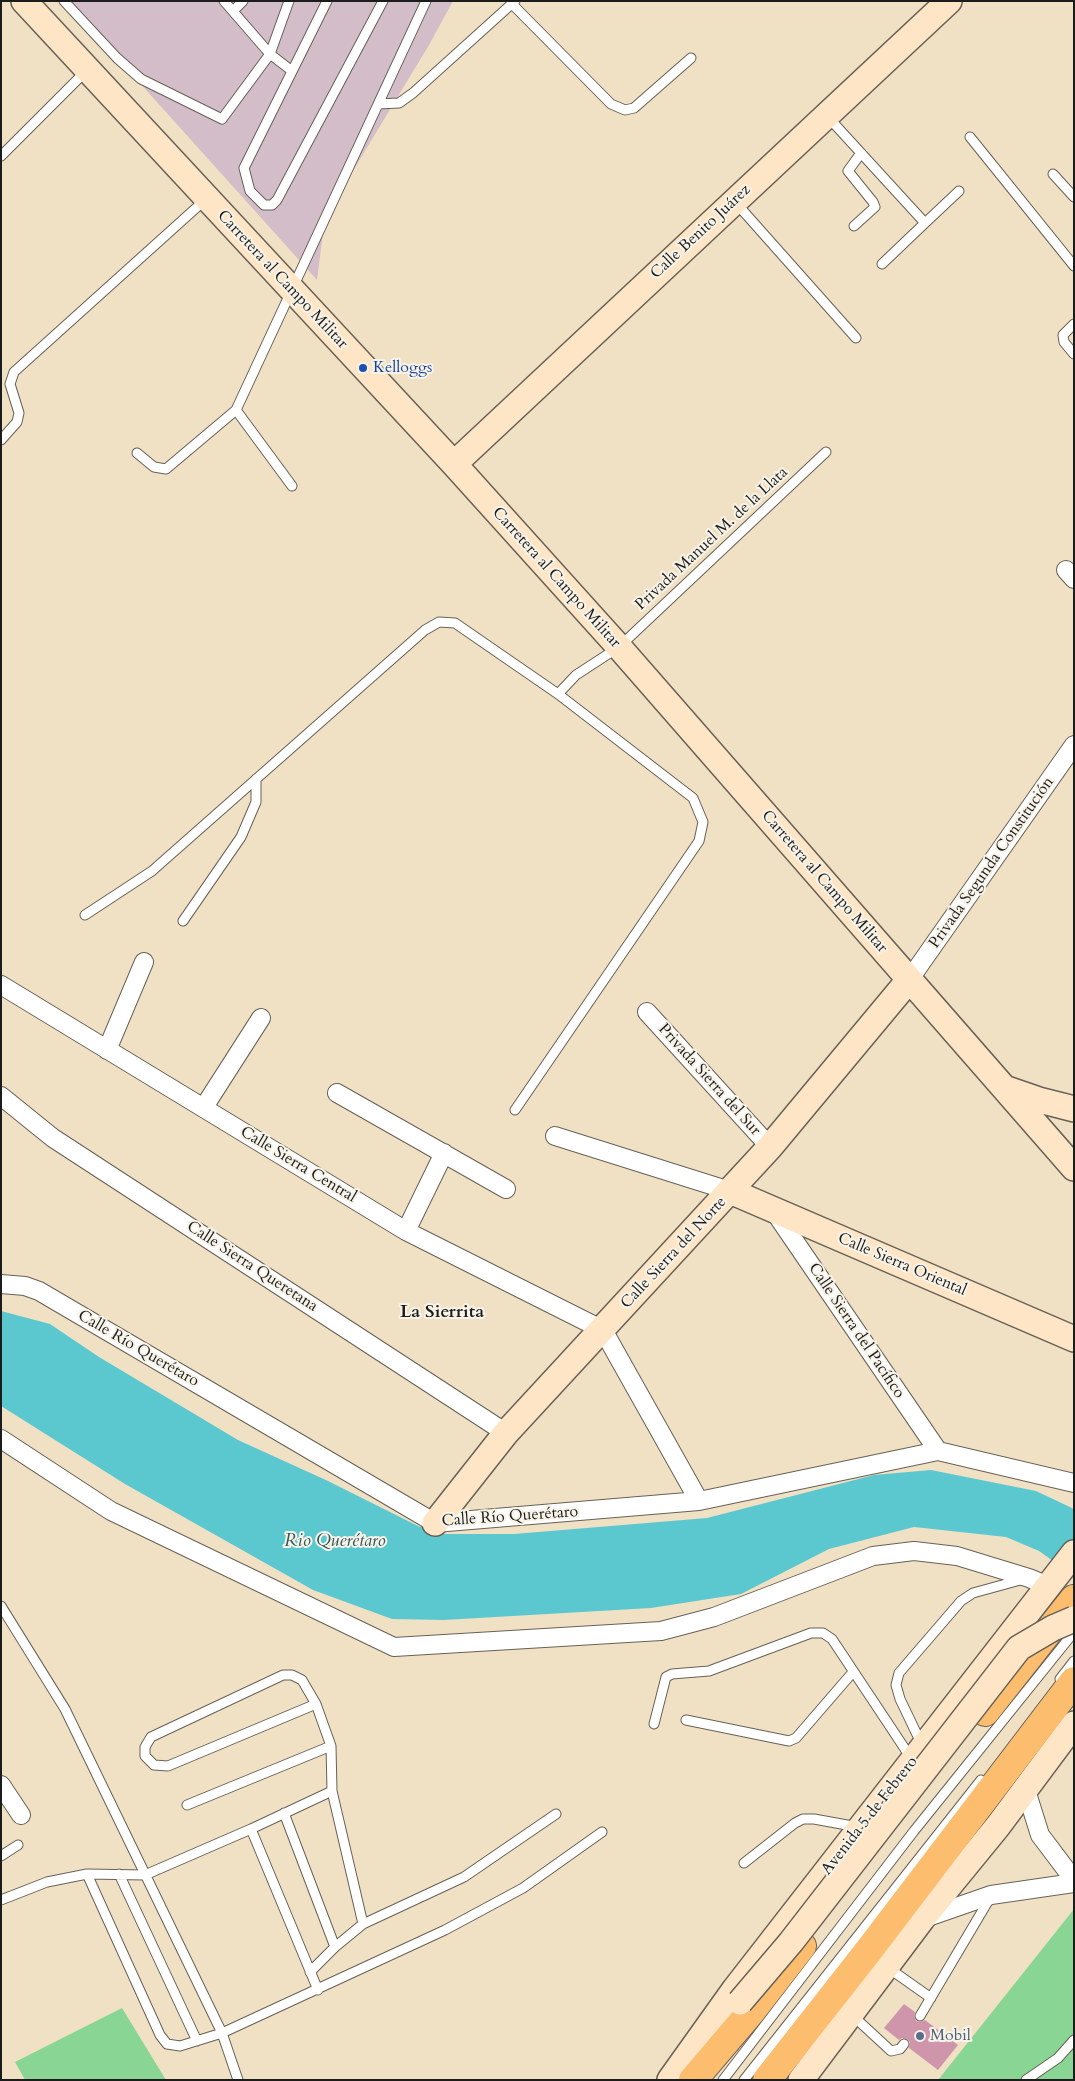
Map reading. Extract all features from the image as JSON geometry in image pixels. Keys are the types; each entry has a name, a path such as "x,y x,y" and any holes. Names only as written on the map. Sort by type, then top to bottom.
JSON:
{"highway":[{"name":"Avenida 5 de Febrero","path":"693,2080 716,2069 750,2012 1074,1598"},
{"path":"767,2080 869,1950 1065,1682"}],"main road":[{"name":"Carretera al Campo Militar","path":"24,1 86,70 454,464 618,647 1074,1168"},
{"name":"Calle Benito Juárez","path":"454,464 949,1"},
{"name":"Calle Sierra del Norte","path":"436,1523 506,1433 770,1147 909,980"},
{"path":"1004,1088 1074,1109"},
{"name":"Calle Sierra Oriental","path":"730,1191 1074,1339"},
{"name":"Avenida 5 de Febrero","path":"670,2080 735,1989 918,1754 1045,1579 1074,1554"},
{"path":"716,2069 740,2002 790,1942 1019,1648 1053,1628 1074,1620"},
{"path":"808,2076 886,1966 998,1826 1074,1724"}],"street":[{"name":"Privada Segunda Constitución","path":"909,980 1074,745"},
{"path":"107,1050 144,962"},
{"name":"Calle Sierra Central","path":"1,985 406,1231 603,1330"},
{"name":"Privada Sierra del Sur","path":"647,1012 770,1147"},
{"path":"204,1107 261,1018"},
{"path":"337,1093 506,1189"},
{"name":"Calle Sierra Queretana","path":"1,1096 53,1138 506,1433"},
{"path":"555,1136 730,1191"},
{"path":"406,1231 444,1153"},
{"name":"Calle Sierra del Pacífico","path":"774,1211 938,1451"},
{"name":"Calle Río Querétaro","path":"1,1284 25,1286 39,1291 436,1523 699,1501 938,1451 1074,1482"},
{"path":"603,1330 699,1501"},
{"path":"1,1439 111,1511 394,1647 661,1631 714,1617 873,1556 914,1551 957,1556 1045,1579"},
{"path":"1,1785 21,1814"},
{"path":"922,1919 991,1895 1074,1882 1040,1835 1025,1788"}],"lane":[{"path":"64,1 117,58 141,79 222,119 270,54 289,1"},
{"path":"224,1 270,54 292,71"},
{"path":"233,10 243,1"},
{"path":"327,1 244,168 250,191 264,205 272,205 277,200 383,1"},
{"path":"137,453 154,467 166,469 236,410 426,1"},
{"path":"378,104 399,103 413,94 513,2 611,104 625,110 634,108 691,58"},
{"path":"1,156 86,70"},
{"path":"826,115 925,223"},
{"path":"970,137 1074,266"},
{"path":"854,226 875,207 848,171 861,153"},
{"path":"1053,174 1074,197"},
{"path":"882,264 959,191"},
{"path":"1,440 17,422 19,413 10,384 14,372 206,199"},
{"path":"734,201 856,338"},
{"path":"1074,324 1063,335 1064,342 1074,354"},
{"path":"236,410 292,486"},
{"name":"Privada Manuel M. de la Llata","path":"558,694 576,676 618,647 826,452"},
{"path":"85,915 152,871 425,630 439,622 455,623 558,694 693,798 703,822 699,841 515,1110"},
{"path":"183,921 241,837 256,802 256,779"},
{"path":"918,1754 896,1685 899,1673 961,1601 973,1593 1045,1579"},
{"path":"1,1606 65,1709 222,2033 238,2080"},
{"path":"716,2069 914,1831 1074,1632"},
{"path":"654,1724 666,1677 672,1674 709,1671 811,1633 823,1633 832,1639 853,1672 918,1754"},
{"path":"1065,1682 1074,1660"},
{"path":"686,1720 789,1741 796,1738 853,1672"},
{"path":"316,1704 168,1766 154,1765 145,1756 145,1747 151,1736 283,1675 292,1675 302,1680 316,1704 331,1746 332,1791 363,1924"},
{"path":"187,1805 331,1746"},
{"path":"744,2080 986,1774"},
{"path":"1,1900 47,1882 87,1874 145,1875 332,1791"},
{"path":"284,1813 335,1947"},
{"path":"310,1972 335,1947 363,1924 464,1876 556,1814"},
{"path":"744,1863 795,1823 803,1819 814,1819 861,1827"},
{"path":"251,1829 318,1990"},
{"path":"87,1874 160,2035 167,2044 180,2046 222,2033 445,1930 523,1888 602,1832"},
{"path":"1,1856 18,1845"},
{"path":"119,1874 197,2042"},
{"path":"920,2016 991,1895"},
{"path":"886,1966 931,1998"},
{"path":"851,2014 891,2051 900,2049 904,2044"},
{"path":"1026,2080 1058,2058 1074,2040"}],"shaded area":[{"path":"66,1 453,1 429,45 325,217 317,280"}],"green space":[{"path":"1074,1909 1074,2080 938,2080"},
{"path":"122,2008 166,2080 25,2080 15,2062"}],"water":[{"name":"Rio Querétaro","path":"1,1311 50,1324 99,1357 238,1440 328,1481 418,1526 442,1534 514,1534 707,1518 874,1475 931,1470 1036,1491 1072,1508 1074,1510 1074,1576 1039,1551 1006,1537 914,1527 829,1549 741,1594 651,1608 444,1620 392,1619 313,1590 125,1484 1,1406"}],"building":[{"name":"Mobil","path":"904,2004 915,2012 916,2021 925,2020 958,2045 938,2070 909,2048 910,2042 907,2039 902,2038 899,2040 884,2028"}],"place":[{"name":"Kelloggs","path":"363,368"},
{"name":"Mobil","path":"920,2036"}],"district":[{"name":"La Sierrita","path":"442,1313"}]}
